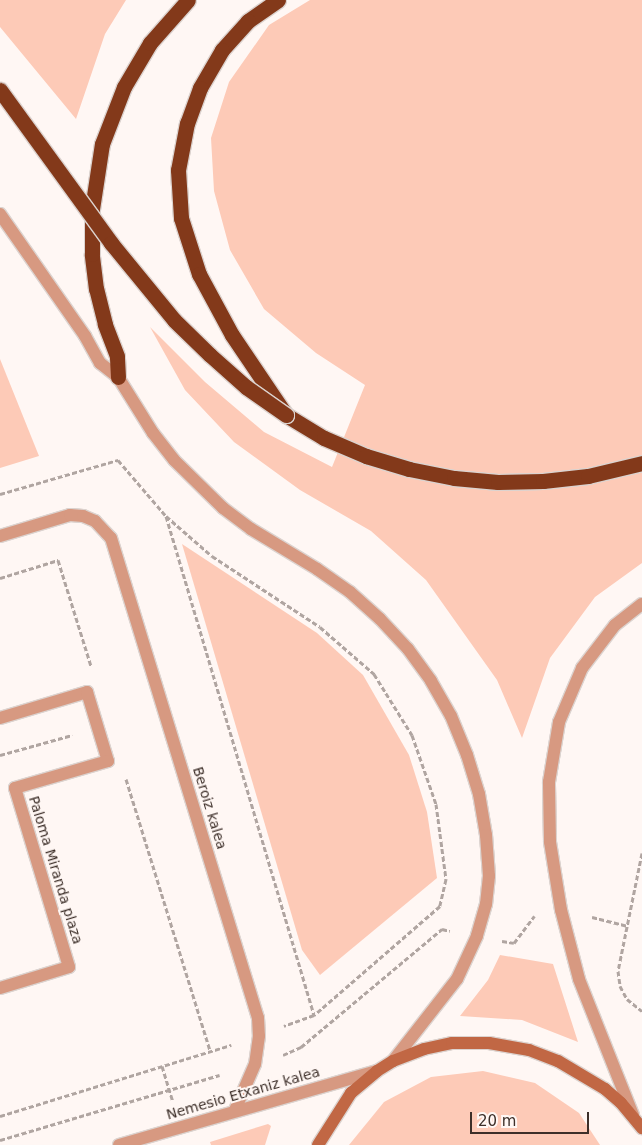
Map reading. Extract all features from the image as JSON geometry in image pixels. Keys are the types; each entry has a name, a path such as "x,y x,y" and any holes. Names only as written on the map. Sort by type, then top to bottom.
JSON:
{"highway":[{"path":"118,377 117,356 100,306 92,254 92,209 102,144 124,87 150,44 188,0"},
{"path":"278,0 248,21 222,50 200,88 187,123 178,170 181,218 199,274 232,335 286,415"},
{"path":"0,90 112,243 169,314 210,356 246,387 286,415 324,438 366,456 409,470 454,478 498,482 542,481 588,476 642,463"}],"main road":[{"path":"318,1145 351,1093 376,1071 393,1061 424,1049 452,1043 489,1043 529,1050 558,1061 605,1089 638,1124"}],"street":[{"path":"0,214 84,336 100,363 118,377 153,433 197,485 251,529 317,569 350,592 408,648 431,681 451,716 467,755 481,802 489,876 486,904 477,936 457,979 393,1061"},
{"name":"Beroiz kalea","path":"0,536 70,515 83,516 95,521 111,538 258,1018 259,1036 255,1064 234,1110"},
{"path":"638,1124 602,1040 579,979 561,910 550,842 549,782 559,722 582,668 615,625 642,604"},
{"name":"Paloma Miranda plaza","path":"0,718 87,692 108,761 15,788 69,967 0,988"},
{"name":"Nemesio Etxaniz kalea","path":"119,1145 234,1110 376,1071"}],"path":[{"path":"0,494 118,460 166,516 212,556 320,627 374,674 412,735 436,804 446,879 440,906 314,1015 259,1036 0,1116"},
{"path":"166,516 314,1015"},
{"path":"0,755 98,728"},
{"path":"642,853 618,970 620,986 628,999 642,1011"},
{"path":"0,1140 255,1064 301,1047 442,929 514,943 541,906 628,926"},
{"path":"162,1066 174,1104"}],"shaded area":[{"path":"0,0 126,0 105,34 76,119 0,27"},
{"path":"310,0 642,0 642,563 595,597 550,658 522,738 497,680 426,580 371,531 300,490 234,442 185,390 150,327 205,382 264,432 332,467 365,385 316,353 264,309 230,250 214,191 211,138 229,82 269,25"},
{"path":"0,359 39,456 0,468"},
{"path":"182,544 317,633 363,675 409,755 427,812 437,878 320,975 302,950"},
{"path":"500,955 553,964 578,1042 522,1020 460,1016 488,980"},
{"path":"483,1071 535,1083 579,1113 600,1145 349,1145 384,1102 431,1077"},
{"path":"268,1124 271,1126 265,1145 211,1145 210,1142"}]}
